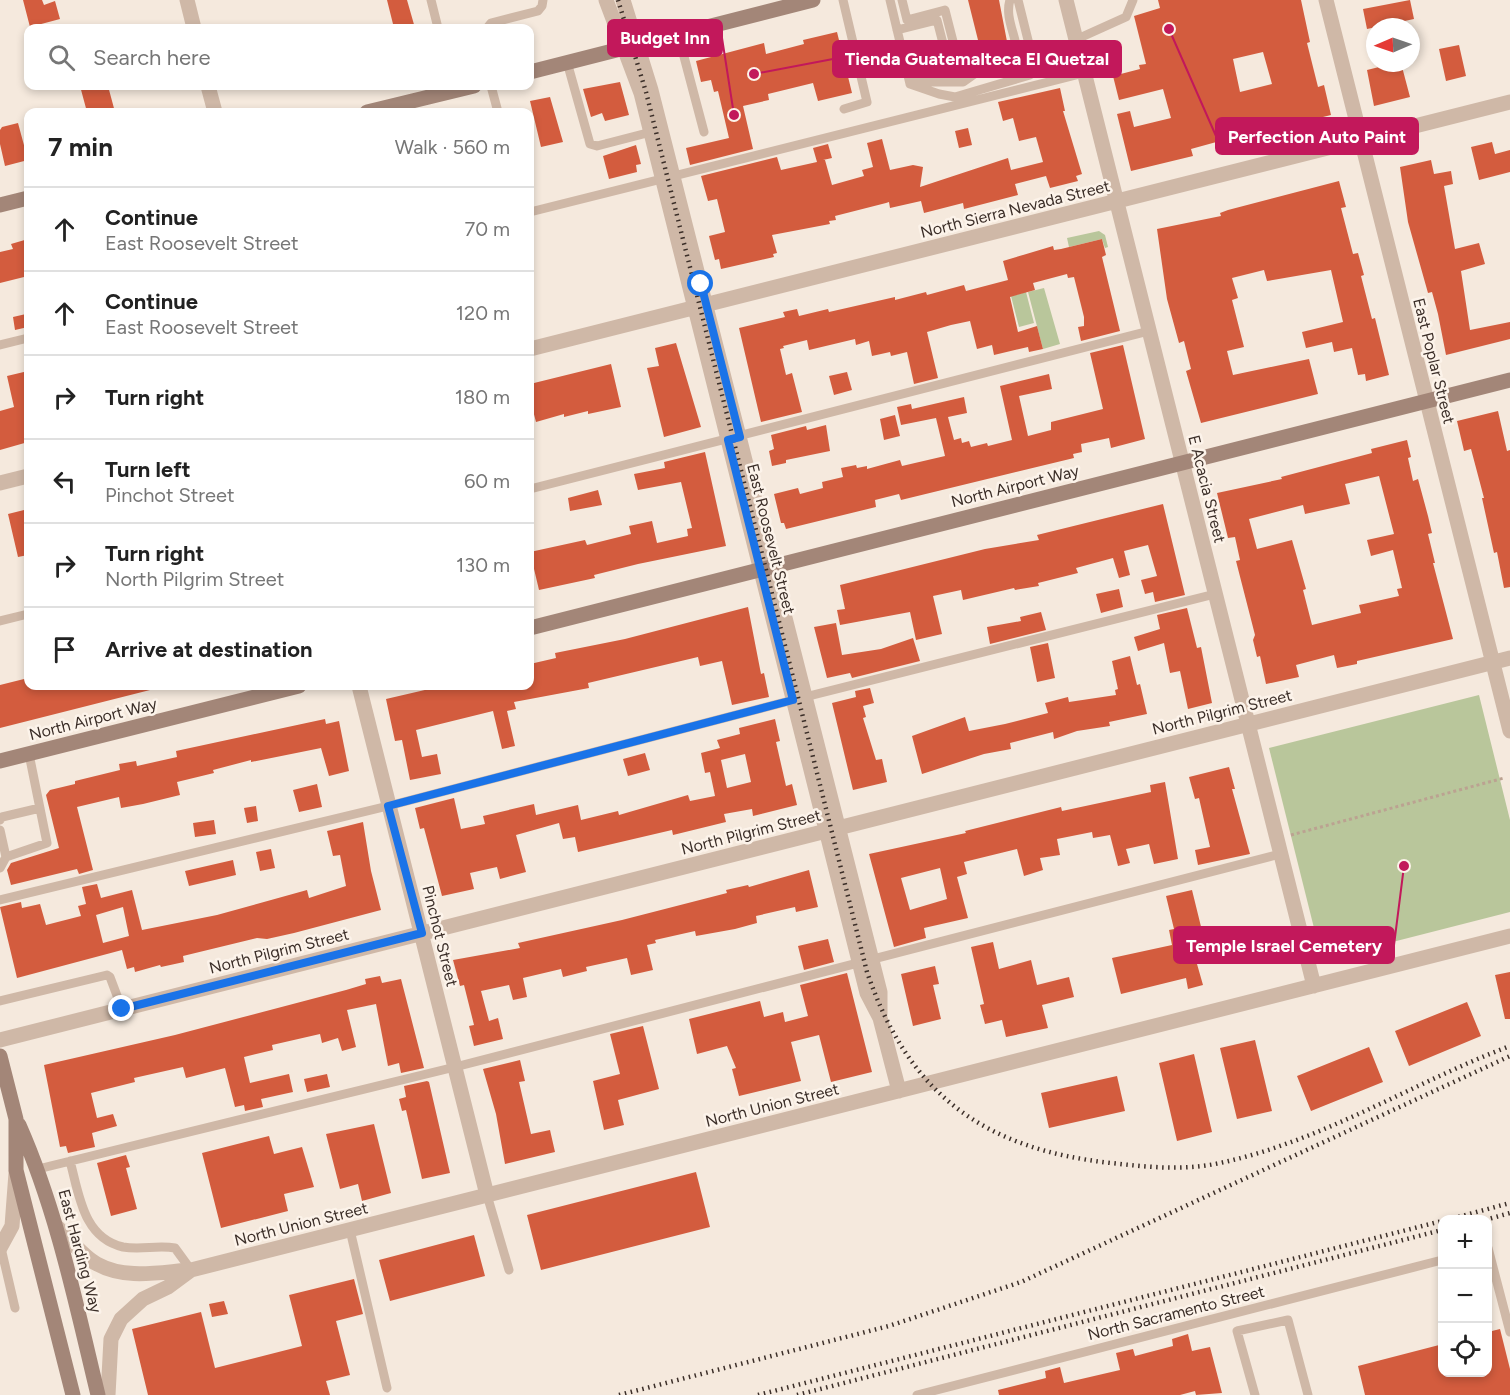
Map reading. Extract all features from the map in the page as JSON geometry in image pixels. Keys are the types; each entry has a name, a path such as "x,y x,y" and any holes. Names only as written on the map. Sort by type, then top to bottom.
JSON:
{"main road":[{"path":"534,71 805,1"},
{"path":"382,108 447,90"},
{"path":"0,205 24,199"},
{"name":"North Airport Way","path":"534,627 1510,380"},
{"name":"North Airport Way","path":"0,761 283,690"},
{"name":"East Harding Way","path":"0,1056 4,1087 38,1169 56,1226 98,1395"},
{"name":"East Harding Way","path":"16,1119 16,1170 72,1395"}],"street":[{"path":"187,0 193,24"},
{"name":"East Roosevelt Street","path":"606,0 630,46 668,177 865,959 867,993 880,1018 900,1091"},
{"name":"East Roosevelt Street","path":"622,0 630,46 651,132 668,177"},
{"name":"E Acacia Street","path":"1066,0 1246,725 1314,986"},
{"name":"East Poplar Street","path":"1326,0 1425,402 1510,731"},
{"path":"209,90 214,108"},
{"name":"North Sierra Nevada Street","path":"534,349 1510,102"},
{"path":"0,483 24,477"},
{"name":"North Pilgrim Street","path":"0,1040 1510,658"},
{"name":"Pinchot Street","path":"360,690 487,1195"},
{"name":"North Union Street","path":"56,1226 90,1259 111,1270 130,1274 190,1270 1510,936"},
{"path":"1,1248 12,1226 16,1170"},
{"path":"108,1395 111,1339 121,1319 144,1299 168,1287 190,1270"}],"lane":[{"path":"431,0 437,24"},
{"path":"490,24 538,10 543,0"},
{"path":"843,0 867,102 844,109"},
{"path":"890,0 910,84"},
{"path":"897,30 937,20 946,55 956,53 945,10 907,20 902,0"},
{"path":"910,84 938,71 1010,71 1017,63 1008,16 1010,0"},
{"path":"910,84 955,97 1024,79 1030,75 1033,65 1018,0"},
{"path":"1033,65 1078,49 1126,17 1133,0"},
{"path":"678,34 704,132"},
{"path":"567,62 590,144 597,146 651,132"},
{"path":"534,211 1084,74"},
{"path":"492,90 497,108"},
{"path":"534,488 1149,332"},
{"path":"0,345 24,339"},
{"path":"0,900 388,806 800,698 1215,594"},
{"path":"0,621 24,615"},
{"path":"6,857 46,846 29,754"},
{"path":"0,820 2,817 40,808"},
{"path":"0,830 6,857 0,868"},
{"path":"38,1169 455,1067 865,959 1280,854"},
{"path":"0,1001 107,975 110,977 122,1009"},
{"path":"70,1161 83,1210 96,1233 124,1247 175,1248 190,1270"},
{"path":"487,1195 509,1270"},
{"path":"350,1230 387,1388"},
{"path":"1,1248 15,1308"},
{"name":"North Sacramento Street","path":"917,1395 1438,1261"},
{"path":"1492,1263 1510,1332"},
{"path":"1255,1395 1237,1331 1288,1320 1308,1395"}],"path":[{"path":"1288,836 1504,778"}],"green space":[{"path":"1099,231 1105,235 1108,247 1105,248 1102,239 1069,247 1067,238"},
{"path":"1044,288 1060,344 1043,349 1028,292"},
{"path":"1026,292 1034,323 1019,327 1011,296"},
{"path":"1479,695 1510,820 1510,912 1322,960 1269,748"}],"building":[{"path":"23,0 42,0 44,5 55,1 60,19 41,24 29,24"},
{"path":"387,0 407,0 414,24 393,24"},
{"path":"968,0 999,0 1010,57 984,64"},
{"path":"1158,0 1301,0 1310,42 1307,43 1318,87 1324,85 1331,115 1267,131 1266,128 1220,139 1220,141 1191,149 1193,156 1131,171 1117,114 1130,111 1134,127 1171,118 1163,89 1119,100 1113,76 1140,69 1139,65 1146,64 1134,16 1160,8","holes":["1263,52 1272,84 1240,92 1233,59"]},
{"path":"1410,0 1414,18 1366,18 1366,24 1363,9"},
{"path":"837,32 852,93 818,101 813,83 768,94 769,100 743,106 753,149 690,165 686,148 729,138 718,91 714,92 711,80 701,82 696,61 764,43 766,54 804,44 803,40"},
{"path":"1459,45 1466,76 1446,81 1439,49"},
{"path":"1367,72 1403,72 1410,97 1374,106"},
{"path":"620,82 629,115 605,121 602,113 591,117 583,89"},
{"path":"1060,88 1065,111 1063,111 1082,174 1076,176 1078,181 1050,188 1046,176 1015,184 1018,195 964,209 963,203 924,213 921,201 890,208 889,202 835,216 836,220 829,221 830,224 772,235 777,253 773,254 774,257 721,269 719,259 715,260 709,236 725,232 717,199 708,201 701,176 777,157 781,170 817,162 813,148 828,144 832,158 823,160 825,160 832,185 864,176 862,170 873,167 867,143 882,139 890,170 913,165 923,167 920,187 1008,158 1011,170 1043,162 1036,137 1019,141 1013,118 1003,121 998,102"},
{"path":"81,90 109,90 114,108 86,108"},
{"path":"550,97 563,142 541,147 534,108 532,108 530,101"},
{"path":"18,123 24,145 24,161 5,166 0,144 2,127"},
{"path":"968,128 972,145 959,148 955,131"},
{"path":"1492,142 1495,154 1510,150 1510,172 1479,180 1471,147"},
{"path":"636,145 641,164 636,165 637,172 609,179 603,156"},
{"path":"1431,160 1434,174 1451,171 1453,184 1444,186 1455,249 1479,243 1485,264 1461,271 1470,330 1510,322 1510,339 1446,355 1432,292 1428,293 1408,222 1400,167"},
{"path":"1339,181 1346,207 1341,208 1353,254 1358,253 1364,275 1361,276 1372,319 1375,318 1389,375 1366,381 1365,374 1358,375 1352,348 1334,352 1332,342 1306,348 1302,332 1343,322 1331,270 1267,281 1264,270 1232,278 1238,298 1232,300 1244,347 1227,351 1233,375 1309,359 1318,394 1201,423 1186,371 1191,369 1184,341 1179,343 1167,299 1157,229 1221,216 1220,213 1228,210"},
{"path":"1102,239 1106,255 1102,257 1120,331 1081,341 1078,327 1084,326 1084,317 1074,277 1068,278 1067,274 1033,283 1035,290 1010,297 1018,332 1037,326 1043,349 1029,352 1028,347 994,355 992,345 977,349 970,321 951,325 927,332 938,378 914,384 907,352 891,356 890,352 872,356 869,341 856,345 855,339 809,350 807,340 783,346 784,348 780,349 786,375 792,373 802,412 761,422 739,328 785,317 783,312 797,309 799,316 828,309 829,312 895,297 895,300 926,292 927,295 964,285 966,291 1008,280 1003,261 1053,246 1054,250 1061,249"},
{"path":"24,240 24,277 0,283 0,252 13,249 11,244"},
{"path":"24,314 24,328 15,330 13,317"},
{"path":"676,343 701,427 664,437 647,368 659,366 655,348"},
{"path":"1123,345 1145,439 1111,448 1109,438 1081,444 1082,452 1073,454 1074,458 901,500 899,494 875,500 876,507 786,529 784,523 781,523 774,494 798,488 800,494 823,488 822,482 843,477 841,468 856,465 857,468 867,466 867,469 900,460 902,466 945,456 936,418 901,425 897,407 911,404 912,409 964,397 967,413 948,417 954,440 961,438 962,443 969,441 971,447 987,443 988,446 1012,440 1000,386 1049,374 1052,389 1019,396 1028,436 1051,430 1051,422 1103,409 1090,353"},
{"path":"611,364 621,407 564,417 564,414 536,422 534,383"},
{"path":"24,372 24,443 0,450 0,411 14,407 7,376"},
{"path":"847,372 852,390 834,395 829,376"},
{"path":"1498,411 1507,451 1510,450 1510,587 1504,588 1471,449 1464,451 1457,421"},
{"path":"895,415 900,436 884,440 880,419"},
{"path":"826,425 830,451 786,460 786,463 772,466 769,451 774,449 771,435 806,426 807,430"},
{"path":"1407,440 1413,481 1418,479 1432,533 1428,534 1435,563 1433,563 1453,639 1357,661 1357,664 1337,668 1334,655 1296,665 1299,677 1266,684 1260,656 1257,657 1253,640 1255,635 1236,561 1240,560 1235,537 1228,538 1217,493 1282,479 1281,477 1372,453 1371,449","holes":["1379,476 1394,534 1367,540 1371,556 1393,550 1402,588 1397,589 1399,596 1359,605 1361,613 1312,625 1303,590 1306,589 1292,540 1257,549 1249,519 1303,505 1305,514 1350,504 1345,484"]},
{"path":"705,452 726,546 638,564 594,575 595,578 539,590 534,569 534,551 585,540 587,545 631,534 629,526 652,521 657,543 688,536 687,529 692,528 681,482 638,490 634,474 665,468 664,462"},
{"path":"598,490 602,505 570,511 568,498"},
{"path":"1163,504 1185,595 1155,602 1153,592 1145,594 1141,580 1157,576 1148,545 1124,551 1130,575 1119,578 1113,558 1076,568 1078,573 1038,583 1039,586 1015,590 1014,588 963,600 961,590 933,596 942,634 916,640 910,612 840,625 837,610 845,609 840,585 985,549 1039,540 1037,535"},
{"path":"24,510 24,556 18,557 8,514"},
{"path":"1119,589 1123,607 1101,613 1096,594"},
{"path":"748,607 761,674 764,673 769,697 732,705 722,661 700,666 698,657 588,683 589,688 514,702 516,709 507,711 515,746 502,749 493,711 416,730 422,757 437,754 441,774 410,780 402,740 395,741 386,699 425,690 534,690 534,663 556,658 555,653 625,639"},
{"path":"1187,608 1197,648 1201,647 1212,703 1188,709 1180,671 1170,673 1164,643 1138,651 1134,637 1160,629 1157,615"},
{"path":"1041,612 1046,630 990,644 987,627 1021,621 1020,617"},
{"path":"836,623 842,655 881,649 913,638 920,661 852,678 850,673 827,678 814,627"},
{"path":"1048,643 1055,678 1037,682 1030,647"},
{"path":"1130,656 1147,714 1109,722 1110,726 1077,731 1054,739 1053,732 1010,743 1011,749 984,754 922,774 912,736 965,717 969,731 1048,713 1045,703 1068,697 1069,702 1116,695 1115,690 1118,689 1112,661"},
{"path":"24,679 24,690 150,690 0,728 0,685"},
{"path":"870,688 874,703 863,706 866,717 863,718 876,760 882,759 887,782 853,790 832,703 856,697 855,691"},
{"path":"325,719 326,724 339,721 349,771 329,776 321,748 251,762 251,760 213,770 214,773 177,782 180,795 143,804 121,808 119,797 77,807 93,870 79,874 77,869 11,885 7,870 11,863 59,848 46,795 50,790 120,770 119,764 136,761 137,766 177,757 176,751"},
{"path":"775,719 780,741 776,742 786,786 792,784 797,805 753,816 752,809 724,814 726,822 673,835 672,830 578,852 575,837 563,839 559,823 516,835 526,872 500,879 497,867 470,873 474,889 442,896 424,828 420,829 415,808 454,798 461,829 485,824 483,816 534,804 536,815 578,805 581,820 618,811 619,815 688,795 690,801 715,796 710,772 705,773 701,753 720,748 717,740 740,734 739,728","holes":["745,754 751,782 727,788 721,760"]},
{"path":"645,753 650,770 628,776 623,759"},
{"path":"1229,767 1235,789 1232,789 1250,854 1198,865 1195,850 1210,847 1199,798 1195,799 1189,777"},
{"path":"1165,782 1178,859 1154,864 1149,844 1126,849 1130,863 1118,866 1110,835 1093,838 1092,832 1057,839 1060,855 1040,858 1043,870 1024,876 1017,849 964,862 967,874 957,877 968,918 924,928 926,938 894,947 869,854 966,833 965,831 1061,807 1062,811 1151,792 1150,785","holes":["940,868 947,899 910,910 901,878"]},
{"path":"317,784 322,807 299,812 293,790"},
{"path":"256,806 258,821 247,823 244,808"},
{"path":"214,820 216,834 195,837 193,823"},
{"path":"363,822 371,871 381,910 294,933 267,939 257,938 183,956 184,962 161,967 160,965 135,972 134,967 127,969 122,950 17,978 0,907 21,902 22,908 40,904 46,925 81,916 78,906 86,904 82,887 97,884 101,898 132,890 142,930 217,915 307,890 309,898 346,886 340,855 333,856 327,831","holes":["123,907 129,936 103,943 96,915"]},
{"path":"271,849 275,868 260,871 256,852"},
{"path":"233,860 236,875 189,886 185,871"},
{"path":"809,870 818,907 796,912 795,907 756,916 757,923 735,929 696,936 695,931 655,940 656,943 647,945 653,970 631,975 627,958 586,967 587,971 563,977 561,969 523,978 527,997 513,1000 509,985 481,991 489,1021 498,1018 503,1039 474,1046 469,1026 474,1025 464,985 460,986 453,960 520,948 518,943 622,920 727,893 726,890 748,885 749,887"},
{"path":"1192,890 1206,947 1201,948 1204,962 1197,964 1203,985 1188,989 1186,978 1121,994 1112,958 1172,945 1169,930 1174,929 1166,896"},
{"path":"828,939 834,962 804,970 798,946"},
{"path":"993,942 999,969 1031,960 1037,985 1069,977 1074,997 1042,1005 1048,1028 1006,1037 1002,1020 985,1024 980,1005 984,1004 971,947"},
{"path":"935,966 939,984 933,985 941,1019 913,1026 901,974"},
{"path":"1510,972 1510,1019 1505,1019 1495,975"},
{"path":"847,973 872,1072 831,1082 819,1035 791,1042 801,1081 739,1096 732,1069 736,1068 727,1046 697,1054 689,1019 760,1001 764,1017 783,1012 785,1022 808,1016 800,985"},
{"path":"380,976 382,983 401,979 424,1068 401,1073 399,1063 388,1066 376,1004 347,1010 356,1047 342,1051 338,1038 322,1043 320,1034 272,1045 273,1050 244,1057 250,1083 289,1074 293,1092 261,1099 263,1107 245,1111 244,1105 235,1107 225,1068 186,1078 183,1067 134,1078 135,1082 91,1093 97,1118 113,1114 117,1126 92,1133 95,1147 68,1153 66,1146 60,1147 44,1065 175,1035 346,990 366,984 365,979"},
{"path":"1467,1002 1481,1036 1409,1066 1395,1031"},
{"path":"643,1026 659,1089 618,1100 624,1125 604,1130 593,1081 620,1074 610,1034"},
{"path":"1255,1040 1272,1111 1237,1119 1220,1048"},
{"path":"1369,1047 1383,1082 1311,1111 1297,1076"},
{"path":"1194,1054 1212,1132 1177,1141 1159,1063"},
{"path":"520,1060 525,1081 519,1082 531,1134 550,1130 555,1152 505,1164 496,1114 483,1069"},
{"path":"327,1074 330,1087 307,1092 304,1079"},
{"path":"1117,1076 1125,1111 1049,1128 1041,1093"},
{"path":"427,1081 450,1173 422,1179 406,1110 402,1111 399,1099 406,1097 404,1086"},
{"path":"374,1124 391,1193 362,1201 358,1184 340,1189 326,1134"},
{"path":"269,1136 274,1154 302,1147 314,1187 284,1194 288,1211 221,1228 202,1153"},
{"path":"126,1155 130,1167 126,1168 137,1209 111,1216 97,1163"},
{"path":"696,1172 710,1227 541,1270 527,1215"},
{"path":"474,1235 485,1276 390,1301 379,1260"},
{"path":"354,1279 363,1314 336,1321 350,1375 326,1381 330,1395 148,1395 132,1329 201,1312 215,1368 302,1346 289,1295"},
{"path":"224,1301 228,1314 212,1317 209,1304"},
{"path":"1500,1329 1510,1369 1510,1395 1365,1395 1358,1366 1438,1345 1438,1377 1492,1377 1492,1331"},
{"path":"1188,1334 1192,1351 1210,1347 1222,1393 1196,1395 1195,1391 1180,1395 999,1395 998,1390 1046,1378 1045,1371 1060,1367 1064,1383 1120,1370 1116,1353 1133,1349 1135,1356 1173,1346 1172,1339"}],"railway":[{"path":"618,0 646,92 867,972 884,1015 905,1052 929,1083 957,1108 989,1129 1025,1145 1066,1156 1111,1163 1179,1168 1220,1163 1295,1141 1510,1046"},
{"path":"619,1395 889,1326 1021,1282 1510,1056"},
{"path":"1466,1215 1510,1203"},
{"path":"1492,1218 1510,1213"},
{"path":"758,1395 1438,1222"},
{"path":"797,1395 1438,1231"}],"place":[{"name":"Perfection Auto Paint","path":"1169,29"},
{"name":"Tienda Guatemalteca El Quetzal","path":"754,74"},
{"name":"Budget Inn","path":"734,115"},
{"name":"Temple Israel Cemetery","path":"1404,866"}],"route":[{"path":"122,1009 422,933 388,806 793,700 728,440 740,437 701,284"}]}
